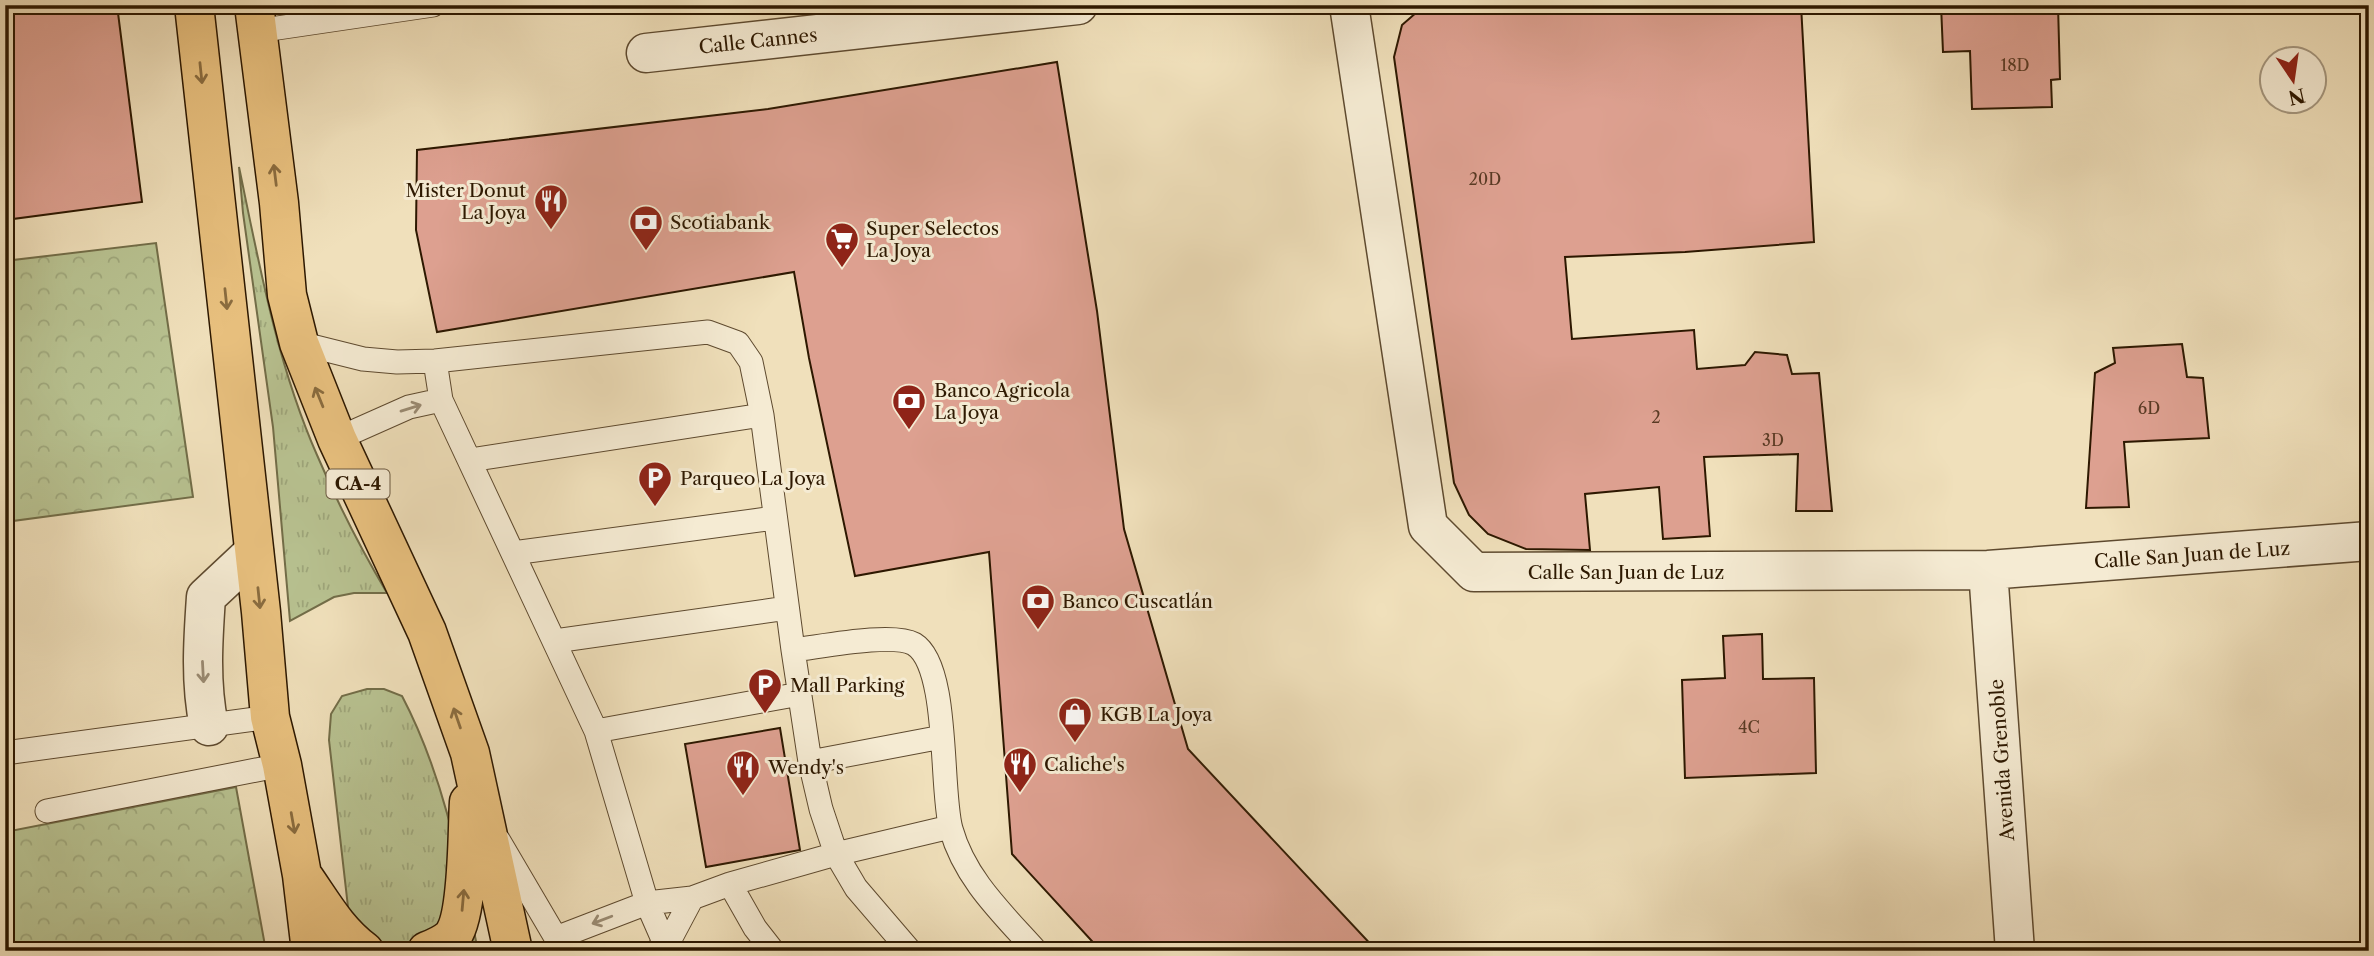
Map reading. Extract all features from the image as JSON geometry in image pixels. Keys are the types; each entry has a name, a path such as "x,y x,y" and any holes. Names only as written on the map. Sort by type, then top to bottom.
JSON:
{"highway":[{"path":"194,5 270,717 282,765 302,875 311,951"},
{"name":"CA-4","path":"255,18 279,203 287,295 299,343 337,439 427,632 471,758 513,951"},
{"path":"427,951 451,937 463,908 471,758"},
{"path":"302,875 335,924 349,940 364,951"}],"street":[{"name":"Calle Cannes","path":"646,53 1078,5"},
{"name":"Calle San Juan de Luz","path":"1349,5 1428,526 1474,572 1988,570 2369,541"},
{"path":"209,726 202,651 206,597 254,552"},
{"name":"Avenida Grenoble","path":"1988,570 2015,951"}],"lane":[{"path":"255,18 433,5"},
{"path":"299,343 363,359 397,362 435,361 708,332 738,343 751,362 762,415 793,650 810,762 821,809 836,855 869,905 909,951"},
{"path":"435,361 441,400 596,731 663,950"},
{"path":"337,439 409,407 441,400"},
{"path":"471,460 762,415"},
{"path":"513,553 775,518"},
{"path":"555,641 787,608"},
{"path":"793,650 897,638 916,645 929,665 937,687 950,827 964,866 980,889 1036,951"},
{"path":"596,731 800,694"},
{"path":"5,753 270,717"},
{"path":"810,762 942,737"},
{"path":"47,811 282,765"},
{"path":"485,818 558,944 647,903 692,898 730,884 950,827"},
{"path":"730,884 755,928 773,951"},
{"path":"663,950 692,898"}],"green space":[{"path":"239,167 270,313 303,420 341,508 387,593 354,593 334,597 290,621 273,427"},
{"path":"156,243 193,497 5,522 5,261"},
{"path":"367,689 384,689 402,696 417,726 449,820 478,951 353,951 329,740 331,714 342,696"},
{"path":"236,787 266,951 5,951 5,832"}],"building":[{"path":"5,5 117,5 142,202 5,220"},
{"path":"1425,5 1801,5 1814,242 1685,252 1565,257 1572,339 1694,330 1697,369 1745,365 1755,352 1787,355 1792,374 1819,373 1832,511 1796,511 1798,454 1704,457 1710,536 1663,539 1659,487 1585,494 1590,550 1526,549 1488,534 1469,515 1454,483 1394,57 1402,25"},
{"path":"1941,5 2058,5 2060,79 2051,80 2052,107 1972,109 1970,51 1943,52"},
{"path":"1057,62 1097,311 1124,529 1188,749 1377,951 1101,951 1012,854 989,552 855,576 809,358 794,272 437,332 416,230 417,150 768,109"},
{"path":"2182,344 2187,377 2203,378 2209,438 2124,442 2129,507 2086,508 2095,373 2115,363 2113,348"},
{"path":"1762,634 1763,679 1814,678 1816,773 1685,778 1682,680 1725,678 1723,636"},
{"name":"Wendy's","path":"780,728 800,850 706,867 685,744"}],"place":[{"name":"Mister Donut La Joya","path":"551,231"},
{"name":"Scotiabank","path":"646,252"},
{"name":"Super Selectos La Joya","path":"842,269"},
{"name":"Banco Agricola La Joya","path":"909,431"},
{"name":"Parqueo La Joya","path":"655,508"},
{"name":"Banco Cuscatlán","path":"1038,631"},
{"name":"Mall Parking","path":"765,715"},
{"name":"KGB La Joya","path":"1075,744"},
{"name":"Caliche's","path":"1020,794"},
{"name":"Wendy's","path":"743,797"}]}
